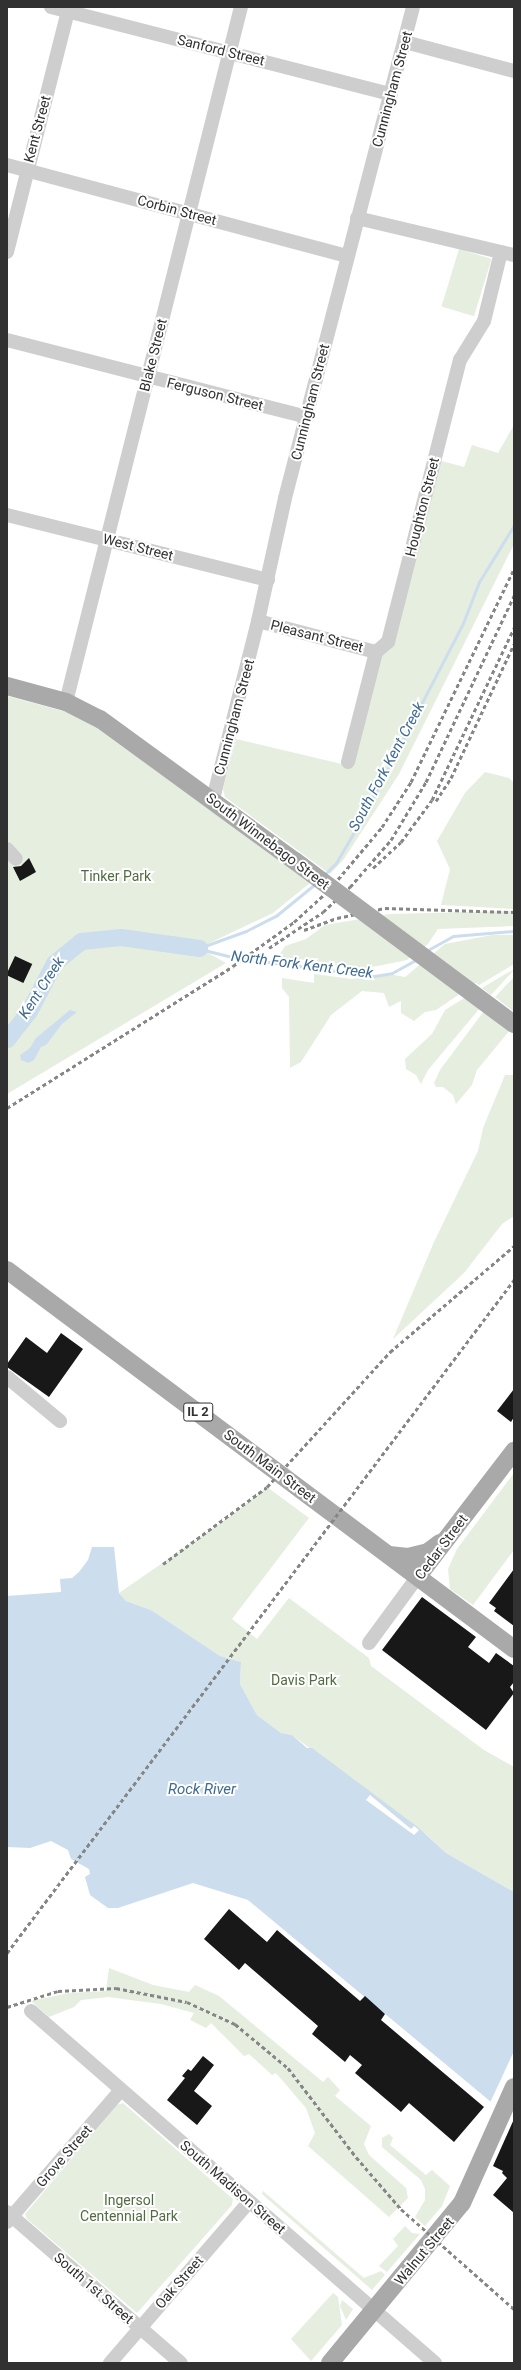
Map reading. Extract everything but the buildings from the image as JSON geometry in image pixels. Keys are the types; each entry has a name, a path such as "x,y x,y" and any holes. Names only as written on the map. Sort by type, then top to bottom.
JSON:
{"main road":[{"name":"South Winnebago Street","path":"7,686 66,702 100,719 213,799 514,1024"},
{"name":"South Main Street","path":"7,1270 514,1648"},
{"name":"Cedar Street","path":"418,1576 514,1451"},
{"name":"IL 2","path":"389,1554 408,1558 417,1555 447,1538"},
{"name":"Walnut Street","path":"330,2363 375,2311 462,2203 514,2087"}],"street":[{"name":"Sanford Street","path":"51,7 68,9 391,94"},
{"name":"Blake Street","path":"66,702 241,7"},
{"name":"Cunningham Street","path":"213,799 347,256 405,42 413,7"},
{"name":"Kent Street","path":"7,252 68,9"},
{"path":"405,42 514,71"},
{"name":"Corbin Street","path":"7,166 27,170 347,256"},
{"path":"358,218 508,254"},
{"name":"Houghton Street","path":"348,762 376,652 388,642 460,360 484,321 508,254"},
{"name":"Ferguson Street","path":"7,340 307,418"},
{"name":"West Street","path":"7,515 107,538 268,580"},
{"name":"Pleasant Street","path":"258,621 376,652"},
{"path":"7,1377 60,1420"},
{"name":"Cedar Street","path":"369,1643 418,1576"},
{"name":"South Madison Street","path":"31,2011 435,2363"},
{"name":"Grove Street","path":"8,2217 120,2090"},
{"name":"Oak Street","path":"110,2363 249,2202"},
{"name":"South 1st Street","path":"8,2217 181,2363"}],"green space":[{"path":"459,249 492,259 474,316 441,306"},
{"path":"514,425 514,544 399,774 344,859 330,874 225,797 223,789 236,739 346,765 438,460 464,467 472,445 498,453"},
{"name":"Tinker Park","path":"7,696 74,714 97,728 310,883 273,913 199,948 226,963 7,1094"},
{"path":"485,772 509,778 514,783 514,909 441,905 450,869 437,841 465,793"},
{"path":"514,911 514,926 438,929 428,944 407,960 357,970 329,964 277,959 285,946 306,939 325,925 390,914"},
{"path":"492,935 514,935 514,964 479,985 476,983 436,1010 425,1012 414,1021 401,1013 401,1001 389,1007 384,993 362,991 331,1015 301,1062 290,1068 289,997 282,988 282,978 314,983 314,974 352,979 394,975 405,977 445,944"},
{"path":"514,970 491,995 482,988 507,973"},
{"path":"514,977 514,1012 495,997"},
{"path":"466,997 480,1008 428,1070 421,1084 416,1075 406,1069 405,1059 432,1034 445,1010"},
{"path":"484,1011 510,1030 477,1070 472,1085 456,1104 453,1095 443,1087 436,1087 434,1083 440,1070"},
{"path":"505,1075 514,1075 514,1216 502,1224 464,1273 393,1339 434,1242 478,1151 483,1128"},
{"path":"514,1473 514,1550 473,1605 450,1589 448,1569 457,1549"},
{"name":"Davis Park","path":"267,1487 309,1518 232,1619 257,1639 289,1598 369,1658 371,1666 484,1750 514,1767 514,1892 446,1853 426,1834 292,1735 281,1733 257,1715 240,1684 241,1662 220,1656 151,1610 126,1601 119,1593 232,1515"},
{"path":"109,1968 153,1985 189,1992 195,1985 219,1996 323,2082 328,2077 340,2090 335,2096 371,2126 364,2144 369,2155 406,2188 408,2198 389,2217 308,2146 315,2133 306,2108 276,2073 272,2075 249,2054 244,2056 211,2023 206,2028 190,2020 194,2013 161,2004 108,1997 81,2000 74,2007 49,2017 31,2001 69,1993 106,1991"},
{"name":"Ingersol Centennial Park","path":"123,2103 233,2199 232,2205 137,2313 27,2219 25,2214 117,2105"},
{"path":"389,2134 393,2138 390,2145 426,2175 432,2170 450,2186 442,2206 425,2226 415,2217 425,2200 425,2189 421,2180 382,2147 382,2138"},
{"path":"263,2191 364,2278 381,2271 385,2275 372,2290 262,2194"},
{"path":"405,2226 412,2233 420,2234 387,2272 379,2266 398,2246 393,2239"},
{"path":"333,2293 338,2297 342,2325 311,2361 291,2339"},
{"path":"342,2300 353,2309 346,2320 340,2306"}],"water":[{"path":"70,1010 77,1012 62,1024 46,1045 41,1047 34,1060 28,1063 21,1060 20,1055 30,1048 36,1038"},
{"name":"Rock River","path":"92,1547 114,1547 119,1593 126,1601 151,1610 220,1656 241,1662 240,1684 257,1715 281,1733 292,1735 307,1748 312,1748 419,1828 446,1853 514,1892 514,2121 248,1900 193,1883 118,1908 108,1908 90,1895 85,1877 90,1874 89,1869 71,1859 68,1850 51,1841 30,1848 7,1847 7,1596 61,1592 60,1579 72,1578 79,1572 88,1560"}],"pier":[{"path":"370,1795 411,1829 414,1826 419,1830 414,1835 366,1800"},
{"path":"514,2051 514,2118 512,2122 489,2105"}],"waterway":[{"name":"South Fork Kent Creek","path":"324,875 336,863 360,822 463,623 479,582 514,525"},
{"name":"South Fork Kent Creek","path":"199,948 246,931 277,915 315,884"},
{"name":"North Fork Kent Creek","path":"426,951 453,936 514,931"},
{"name":"Kent Creek","path":"7,1039 29,1011 54,963 81,941 121,937 199,948"},
{"name":"North Fork Kent Creek","path":"200,949 231,957 374,976 392,973 417,959"}],"railway":[{"path":"7,1108 233,966 294,922 329,890 382,827 411,782 514,569"},
{"path":"269,948 323,912 350,887 391,840 426,782 514,596"},
{"path":"373,868 401,842 432,800 514,628"},
{"path":"436,801 451,778 514,644"},
{"path":"304,930 337,918 385,908 514,912"},
{"path":"163,1564 267,1487 390,1352 514,1246"},
{"path":"7,1953 514,1280"},
{"path":"7,2007 58,1991 116,1988 187,2002 235,2024 288,2068 356,2157 401,2209 514,2309"}]}
